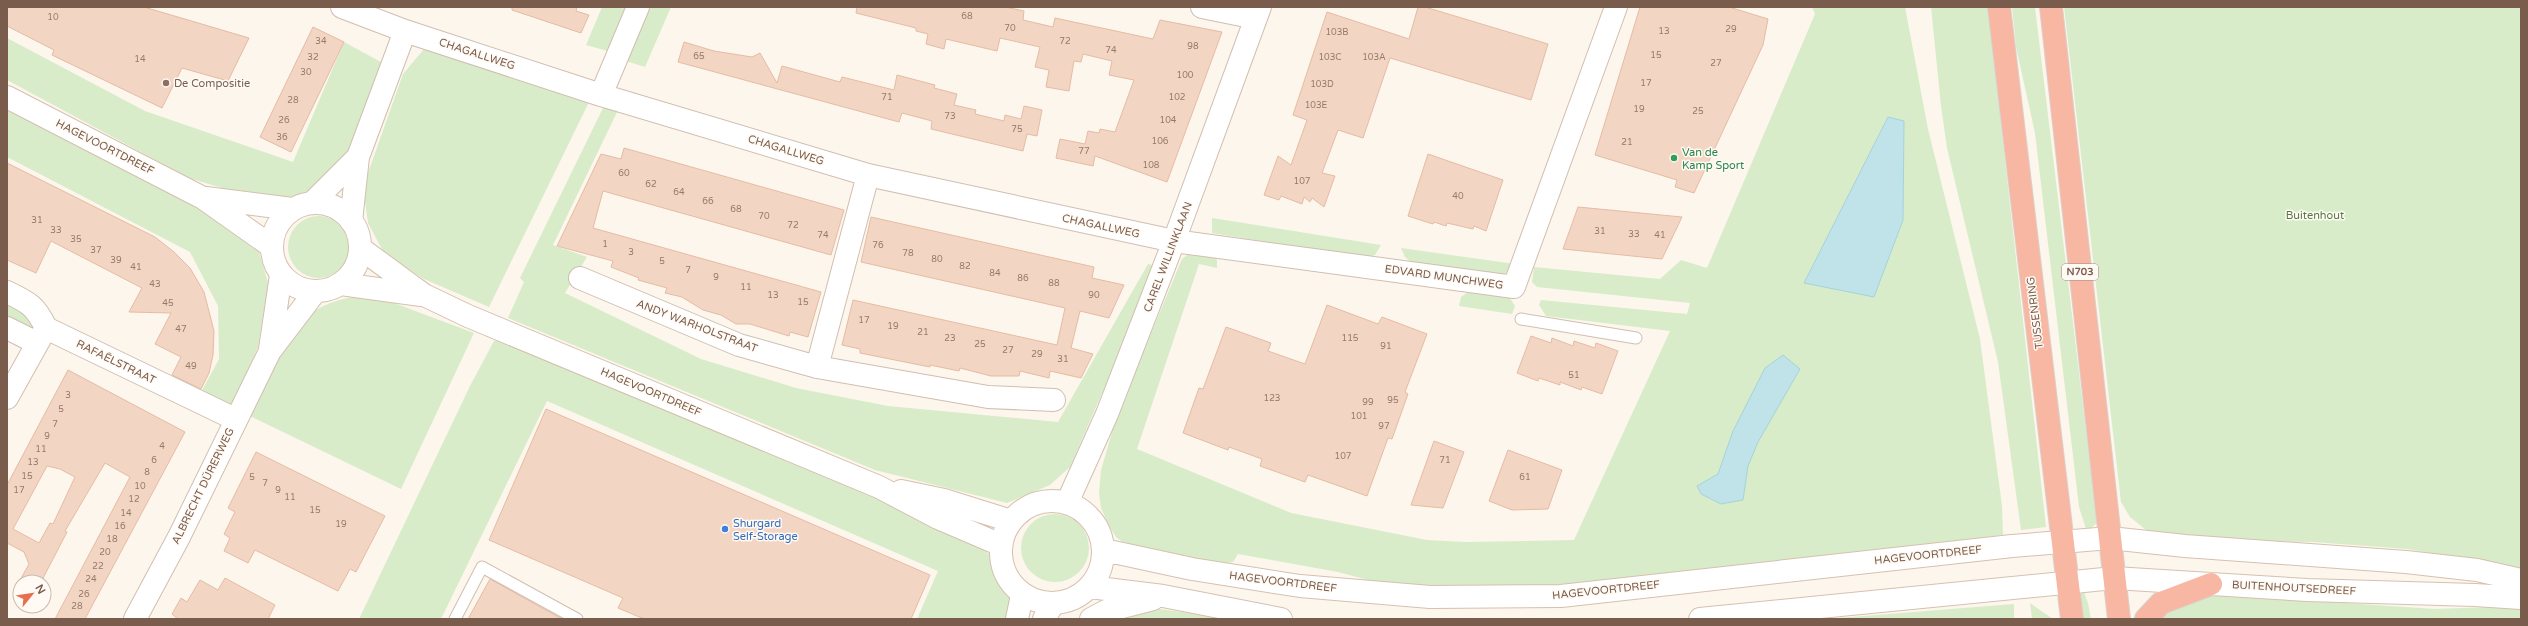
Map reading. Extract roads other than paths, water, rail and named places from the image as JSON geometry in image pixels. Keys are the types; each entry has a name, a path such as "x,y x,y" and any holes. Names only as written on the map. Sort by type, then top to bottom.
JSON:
{"highway":[{"name":"TUSSENRING","path":"1999,7 2061,542 2072,619"},
{"name":"N703","path":"2051,7 2119,619"},
{"path":"2146,619 2161,603 2211,584"}],"main road":[{"name":"CHAGALLWEG","path":"342,7 405,31 601,95 868,175 1174,241"},
{"path":"601,95 638,7"},
{"path":"1202,7 1258,13"},
{"name":"EDVARD MUNCHWEG","path":"1174,241 1514,287 1616,7"},
{"name":"CAREL WILLINKLAAN","path":"1067,503 1107,414 1174,241 1258,13"},
{"path":"351,221 358,157 405,31"},
{"name":"HAGEVOORTDREEF","path":"7,97 203,198 271,246"},
{"path":"302,206 327,204 340,210 351,221 358,234 360,248 355,268 342,284 324,291 314,292 302,289 290,284 281,275 274,261 271,246 274,232 281,219 302,206 358,157"},
{"path":"817,367 868,175"},
{"name":"HAGEVOORTDREEF","path":"203,198 302,206"},
{"name":"HAGEVOORTDREEF","path":"360,248 424,295 468,316 879,487 938,518 1001,545"},
{"name":"ALBRECHT DÜRERWEG","path":"270,351 281,275"},
{"name":"ANDY WARHOLSTRAAT","path":"580,278 739,345 817,367 988,397 1054,400"},
{"name":"HAGEVOORTDREEF","path":"342,284 424,295"},
{"path":"7,292 28,302 39,312 42,336 7,398"},
{"name":"ALBRECHT DÜRERWEG","path":"135,619 180,538 235,419 270,351 314,292"},
{"name":"RAFAËLSTRAAT","path":"7,328 42,336 235,419"},
{"name":"HAGEVOORTDREEF","path":"879,487 944,500 1011,521"},
{"path":"1052,501 1067,503 1081,510 1093,521 1100,535 1104,550 1102,564 1090,587 1080,596 1048,611 1037,601 1022,594 1012,585 1005,573 1001,559 1001,545 1011,521 1022,510 1036,503 1052,501"},
{"path":"2110,538 2185,546 2406,562 2477,570 2521,580"},
{"name":"HAGEVOORTDREEF","path":"1104,550 1192,569 1300,586 1430,596 1496,597 1561,596 2012,546 2110,538"},
{"name":"BUITENHOUTSEDREEF","path":"2066,581 2114,578 2211,584 2521,598"},
{"path":"1700,619 2012,589 2066,581"},
{"path":"1090,587 1164,596 1281,619"},
{"path":"1017,619 1022,594"},
{"path":"1091,619 1106,611 1164,596"}],"lane":[{"path":"1521,319 1636,338"},
{"path":"455,619 482,567 577,619"}],"water":[{"path":"1888,117 1904,121 1903,220 1874,297 1804,283"},
{"path":"1783,355 1800,369 1758,442 1748,466 1743,500 1721,504 1701,494 1697,486 1718,474 1733,431 1765,368"}],"place":[{"name":"De Compositie","path":"166,83"},
{"name":"Van de Kamp Sport","path":"1674,158"},
{"name":"Shurgard Self-Storage","path":"725,529"}],"park label":[{"name":"Buitenhout","path":"2315,215"}]}
